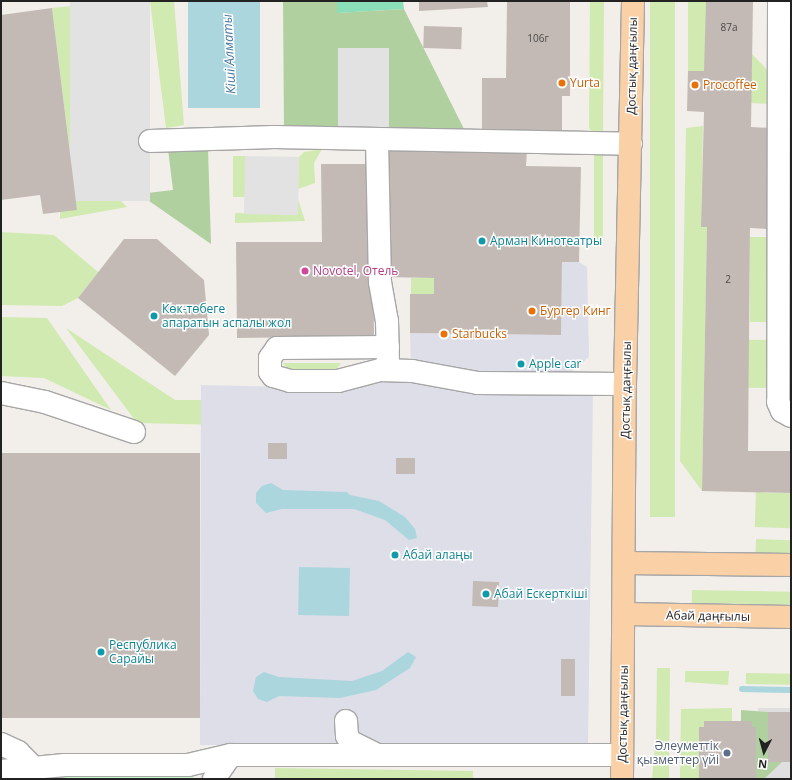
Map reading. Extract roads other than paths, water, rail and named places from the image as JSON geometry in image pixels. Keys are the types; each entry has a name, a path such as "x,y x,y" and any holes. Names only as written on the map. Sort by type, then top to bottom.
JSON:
{"main road":[{"name":"Достық даңғылы","path":"622,779 625,614 625,384 633,1"},
{"path":"625,563 791,565"},
{"name":"Абай даңғылы","path":"625,614 791,617"}],"street":[{"path":"780,1 778,402 782,411 791,416"},
{"path":"150,141 274,136 377,140 631,144"},
{"path":"377,140 380,282 387,321 388,370"},
{"path":"388,347 286,347 272,352 269,365 273,376 290,381 338,382 364,372 388,370 478,383 625,384"},
{"path":"1,393 45,402 134,432"},
{"path":"346,721 347,736 351,742 379,755"},
{"path":"1,744 18,752 34,768"},
{"path":"1,771 34,768 188,765 231,755 622,755"},
{"path":"214,779 231,755"}],"water":[{"name":"Кіші Алматы","path":"188,1 260,1 260,108 188,108"},
{"path":"271,483 283,490 347,492 350,495 379,501 405,517 415,529 417,538 409,540 385,520 354,509 282,509 266,513 256,503 256,493 262,486"},
{"path":"299,567 350,568 349,616 298,615"},
{"path":"408,652 416,657 410,668 376,690 340,698 279,696 267,702 258,699 253,691 256,677 264,672 279,677 352,681 382,671"}],"waterway":[{"path":"742,689 791,690"}],"place":[{"name":"Yurta","path":"562,83"},
{"name":"Procoffee","path":"695,85"},
{"name":"Арман Кинотеатры","path":"482,241"},
{"name":"Novotel, Отель","path":"305,271"},
{"name":"Бургер Кинг","path":"532,311"},
{"name":"Көк-төбеге апаратын аспалы жол","path":"154,316"},
{"name":"Starbucks","path":"444,334"},
{"name":"Apple car","path":"521,364"},
{"name":"Абай алаңы","path":"395,555"},
{"name":"Абай Ескерткіші","path":"486,594"},
{"name":"Республика Сарайы","path":"101,652"},
{"name":"Әлеуметтік қызметтер үйі","path":"727,753"}]}
